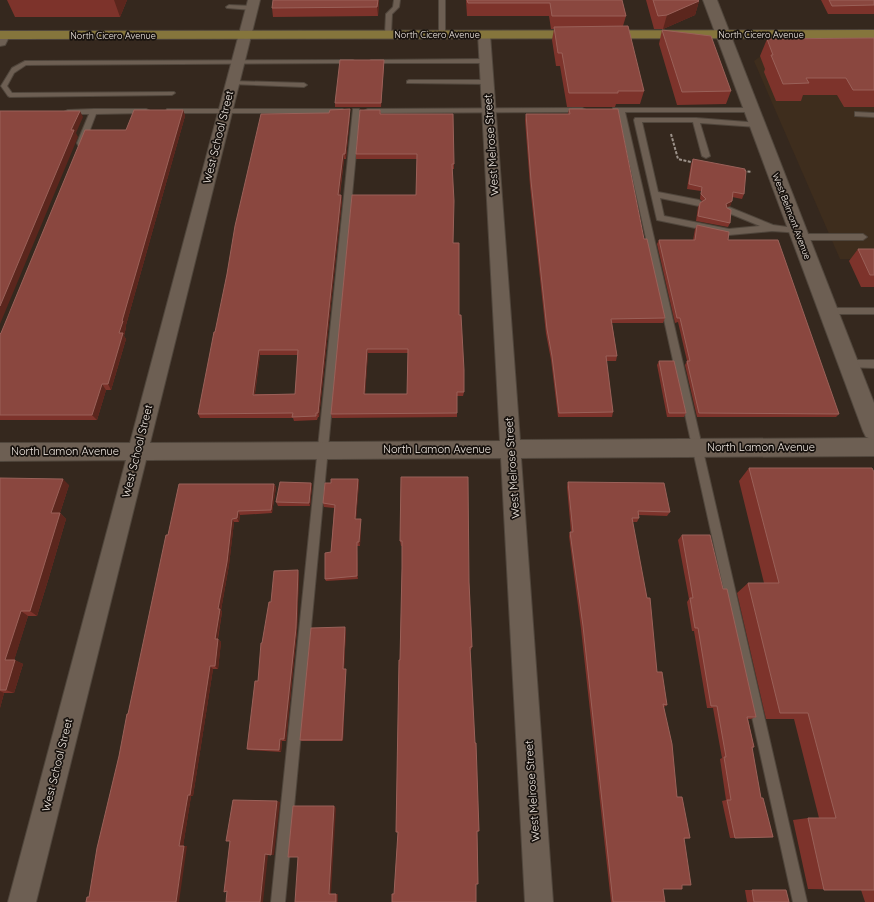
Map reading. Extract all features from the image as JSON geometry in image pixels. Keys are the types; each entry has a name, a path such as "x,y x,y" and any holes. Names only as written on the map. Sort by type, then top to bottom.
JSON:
{"main road":[{"name":"West Belmont Avenue","path":"710,0 874,431"},
{"name":"North Cicero Avenue","path":"1,37 388,34 874,34"}],"street":[{"name":"West School Street","path":"22,902 253,4"},
{"name":"West Melrose Street","path":"484,34 539,902"},
{"name":"North Lamon Avenue","path":"0,452 874,447"}],"lane":[{"path":"388,34 388,14 396,7 397,0"},
{"path":"442,0 442,34"},
{"path":"229,8 253,4"},
{"path":"172,93 10,95 4,86 10,72 17,65 25,63 486,61"},
{"path":"409,82 487,82"},
{"path":"232,84 304,85"},
{"path":"63,112 590,110"},
{"path":"605,110 754,117"},
{"path":"621,110 800,902"},
{"path":"79,148 94,111"},
{"path":"278,902 356,111"},
{"path":"858,114 874,115"},
{"path":"754,117 696,120 638,120 660,218 729,232 772,228"},
{"path":"696,120 706,156"},
{"path":"655,194 699,204"},
{"path":"729,210 772,228 799,234 863,237"},
{"path":"828,311 874,310"},
{"path":"848,364 874,364"}],"shaded area":[{"path":"765,53 874,54 874,259 840,259 754,61"}],"building":[{"path":"273,0 378,0 377,7 272,8"},
{"path":"467,0 622,0 626,16 552,16 550,3 468,3"},
{"path":"653,0 699,1 667,15 658,16"},
{"path":"829,0 874,0 874,5 832,6"},
{"path":"628,26 644,91 618,91 618,93 569,93 562,53 558,53 554,27"},
{"path":"662,30 711,36 731,91 682,92"},
{"path":"874,38 874,90 853,90 846,78 806,78 809,83 783,84 771,55 773,55 767,39"},
{"path":"340,60 384,60 381,103 335,103"},
{"path":"350,109 345,154 343,154 338,195 341,195 318,413 316,413 316,416 292,417 293,413 198,414 227,274 235,226 261,114 329,113 330,110","holes":["259,350 298,350 295,394 253,395"]},
{"path":"569,109 618,109 644,239 647,239 665,318 611,319 617,356 606,356 613,412 559,413 547,329 531,181 526,114 570,114"},
{"path":"134,110 183,110 122,321 119,333 123,333 108,384 102,384 92,415 0,415 0,334 85,130 126,130"},
{"path":"360,110 380,110 380,114 453,114 453,243 459,243 459,315 461,315 464,370 464,392 457,392 457,413 331,414 352,195 416,195 417,154 356,154","holes":["367,349 408,349 407,394 364,394"]},
{"path":"0,111 80,111 71,130 74,130 0,306"},
{"path":"693,159 745,169 744,194 733,192 732,201 726,204 727,208 731,210 730,223 698,216 700,203 706,199 701,194 702,187 689,184"},
{"path":"697,225 729,232 728,240 778,240 839,414 699,413 687,361 690,361 680,318 677,318 659,240 695,240"},
{"path":"858,249 874,249 874,275 870,275"},
{"path":"659,361 674,361 686,413 669,413"},
{"path":"749,468 872,468 874,472 874,890 824,890 808,818 836,818 808,713 780,713 748,583 779,583"},
{"path":"401,477 468,477 469,582 472,647 470,647 476,743 479,831 477,831 478,884 476,884 476,902 392,902 392,894 394,894 398,832 396,832 402,568 402,541 400,541"},
{"path":"0,478 63,479 51,513 60,513 30,611 21,611 5,660 15,660 6,690 0,690"},
{"path":"331,479 358,479 355,519 361,519 359,542 357,542 357,576 325,579 325,553 331,552 335,505 323,503 325,483 331,483"},
{"path":"280,482 311,483 309,503 276,502"},
{"path":"568,482 664,483 670,512 638,511 639,518 632,518 647,598 650,598 657,672 662,672 667,705 663,704 672,744 677,797 682,797 690,838 684,838 691,885 682,885 682,889 663,889 665,902 613,902 583,626 570,532 573,532"},
{"path":"179,484 274,484 271,510 238,511 237,518 232,519 227,562 218,609 220,609 215,639 218,639 215,666 210,666 190,795 188,795 179,846 184,846 176,902 86,902 87,897 89,897 97,848 119,756 166,535 168,535"},
{"path":"682,535 710,535 723,589 727,589 756,717 747,717 754,747 752,747 761,798 763,798 773,837 735,838 727,800 731,800 724,757 726,757 717,706 711,706 698,628 695,628 690,598 693,598"},
{"path":"298,570 296,628 284,739 280,739 279,750 247,749 255,681 258,681 261,643 269,602 271,602 274,571"},
{"path":"345,627 343,669 346,669 342,740 300,740 311,628"},
{"path":"233,800 277,801 271,855 265,854 260,902 226,902 227,891 224,892 230,841 226,841"},
{"path":"293,806 334,806 329,894 336,894 336,902 295,902 298,857 288,857"},
{"path":"752,890 786,890 789,902 754,902"}]}
